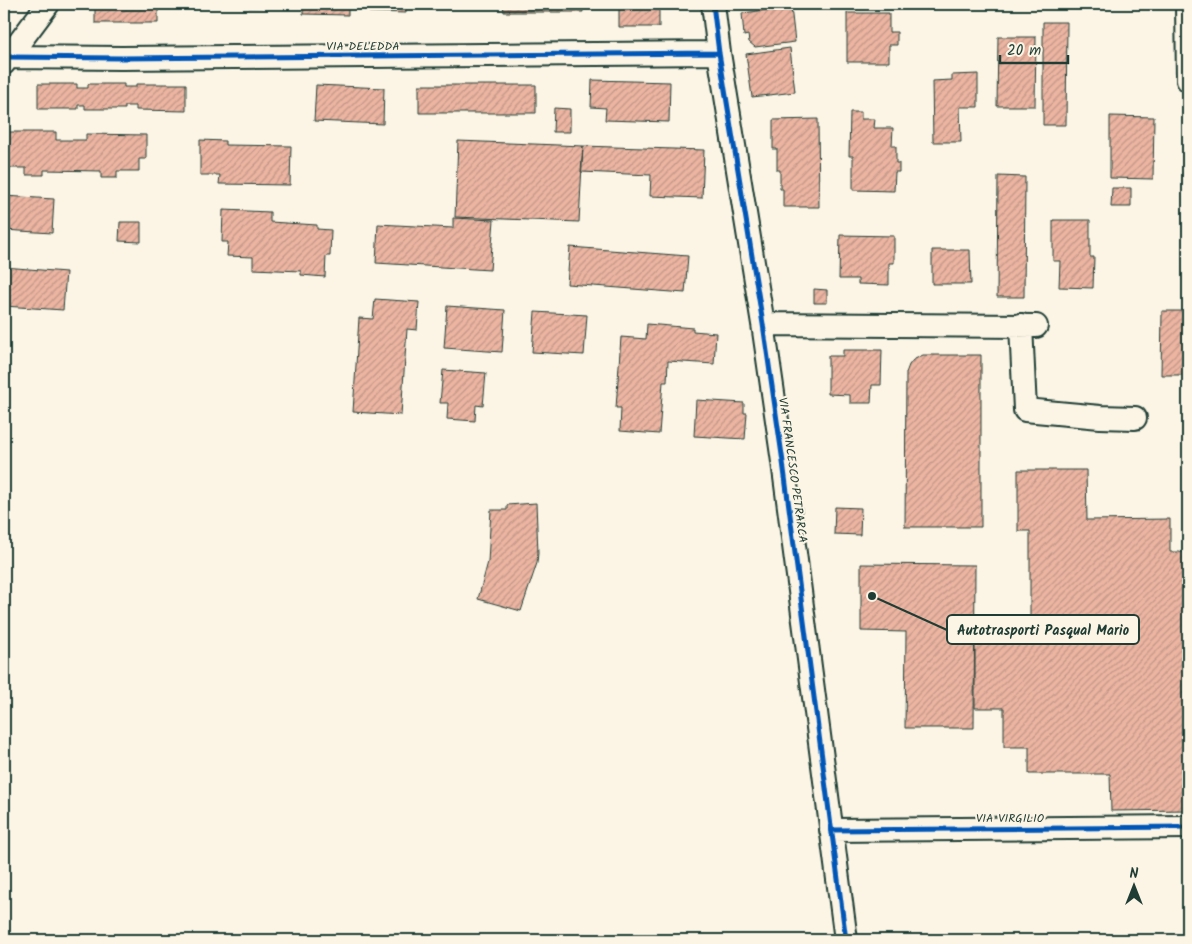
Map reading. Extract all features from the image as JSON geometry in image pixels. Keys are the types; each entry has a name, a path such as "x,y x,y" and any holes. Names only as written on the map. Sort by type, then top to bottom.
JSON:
{"street":[{"path":"6,60 48,4"},
{"name":"VIA FRANCESCO PETRARCA","path":"713,4 719,53 763,324 846,940"},
{"path":"1187,4 1188,80"},
{"name":"VIA DELEDDA","path":"6,60 719,53"},
{"path":"763,324 1028,326 1025,410 1134,418"},
{"name":"VIA VIRGILIO","path":"831,830 1188,827"}],"building":[{"path":"95,4 158,4 158,23 95,23"},
{"path":"249,4 289,4 290,6 249,7"},
{"path":"303,4 348,4 348,15 303,14"},
{"path":"369,4 406,4 406,13 369,12"},
{"path":"503,4 582,4 583,12 504,12"},
{"path":"619,4 659,4 659,27 619,27"},
{"path":"791,7 795,42 755,47 749,42 748,35 744,36 742,13"},
{"path":"847,13 889,13 889,32 897,32 897,45 889,45 889,62 847,62"},
{"path":"1043,22 1067,22 1066,125 1043,125"},
{"path":"998,37 1036,37 1035,106 997,106"},
{"path":"790,48 795,92 752,97 746,54"},
{"path":"978,74 978,107 960,107 961,142 933,142 932,81 952,80 952,75"},
{"path":"592,80 670,82 669,122 605,120 606,108 591,107"},
{"path":"38,84 77,84 77,88 88,88 88,84 124,84 124,87 136,87 136,84 186,84 186,111 136,110 136,106 125,106 125,109 85,109 85,105 78,105 78,109 38,109"},
{"path":"316,85 384,88 383,124 314,121"},
{"path":"419,85 536,85 536,113 419,113"},
{"path":"554,108 570,109 570,132 553,132"},
{"path":"850,112 861,112 861,119 875,119 874,128 893,128 892,146 896,146 896,163 899,163 899,172 895,172 894,191 853,190 853,156 849,156"},
{"path":"1110,116 1154,117 1153,179 1110,178"},
{"path":"818,119 819,207 783,207 783,189 780,189 780,170 777,170 777,149 773,149 773,120"},
{"path":"4,132 56,132 56,140 86,140 86,134 146,135 146,159 139,159 139,171 117,171 117,178 101,178 101,171 44,170 44,175 26,175 26,168 4,168"},
{"path":"200,140 225,141 225,145 291,146 290,185 219,184 220,175 200,175"},
{"path":"458,141 583,146 579,222 455,217"},
{"path":"583,146 704,150 702,198 650,196 651,175 581,172"},
{"path":"998,176 1025,177 1024,297 997,297"},
{"path":"1112,188 1131,188 1131,207 1111,207"},
{"path":"4,196 54,199 52,233 4,230"},
{"path":"223,210 270,212 270,222 317,225 317,229 331,230 330,256 326,256 325,277 301,275 301,271 253,269 253,257 227,256 228,242 222,242"},
{"path":"453,218 494,220 490,270 376,263 378,224 453,228"},
{"path":"1053,220 1090,220 1090,257 1094,257 1093,288 1059,287 1060,261 1053,261"},
{"path":"120,222 141,222 141,242 119,241"},
{"path":"840,235 894,236 894,263 889,263 889,285 858,284 858,279 839,279"},
{"path":"570,247 688,256 685,293 567,284"},
{"path":"932,250 970,250 971,284 932,284"},
{"path":"4,267 66,272 63,310 4,306"},
{"path":"814,289 827,290 827,303 814,303"},
{"path":"375,299 419,302 417,330 407,329 401,415 353,412 359,318 373,319"},
{"path":"447,306 505,310 502,352 444,348"},
{"path":"1162,311 1188,311 1188,375 1161,375"},
{"path":"535,312 587,315 584,355 532,352"},
{"path":"647,324 693,328 693,331 716,333 714,364 668,361 667,382 663,382 659,434 620,431 621,408 616,408 621,337 646,339"},
{"path":"843,350 882,350 881,385 872,385 871,403 850,403 850,395 828,394 828,356 843,356"},
{"path":"923,355 981,355 981,527 905,527 906,373 913,360"},
{"path":"443,370 486,373 483,406 476,405 475,421 447,419 448,403 440,403"},
{"path":"696,400 744,403 744,413 747,413 745,439 694,436"},
{"path":"1018,470 1086,470 1087,520 1170,519 1170,552 1188,552 1188,690 1184,690 1184,768 1188,768 1188,810 1111,811 1110,774 1029,774 1029,747 1004,747 1004,708 975,708 975,619 1030,619 1030,531 1018,531"},
{"path":"536,503 537,563 521,611 478,599 488,562 491,510 507,510 507,505"},
{"path":"835,507 861,508 860,535 834,534"},
{"path":"861,564 975,565 974,728 905,728 906,632 861,631"}],"cycle path":[{"path":"713,4 783,462 846,940"},
{"path":"8,57 122,58 719,53"},
{"path":"831,830 1188,827"}],"place":[{"name":"Autotrasporti Pasqual Mario","path":"872,596"}]}
